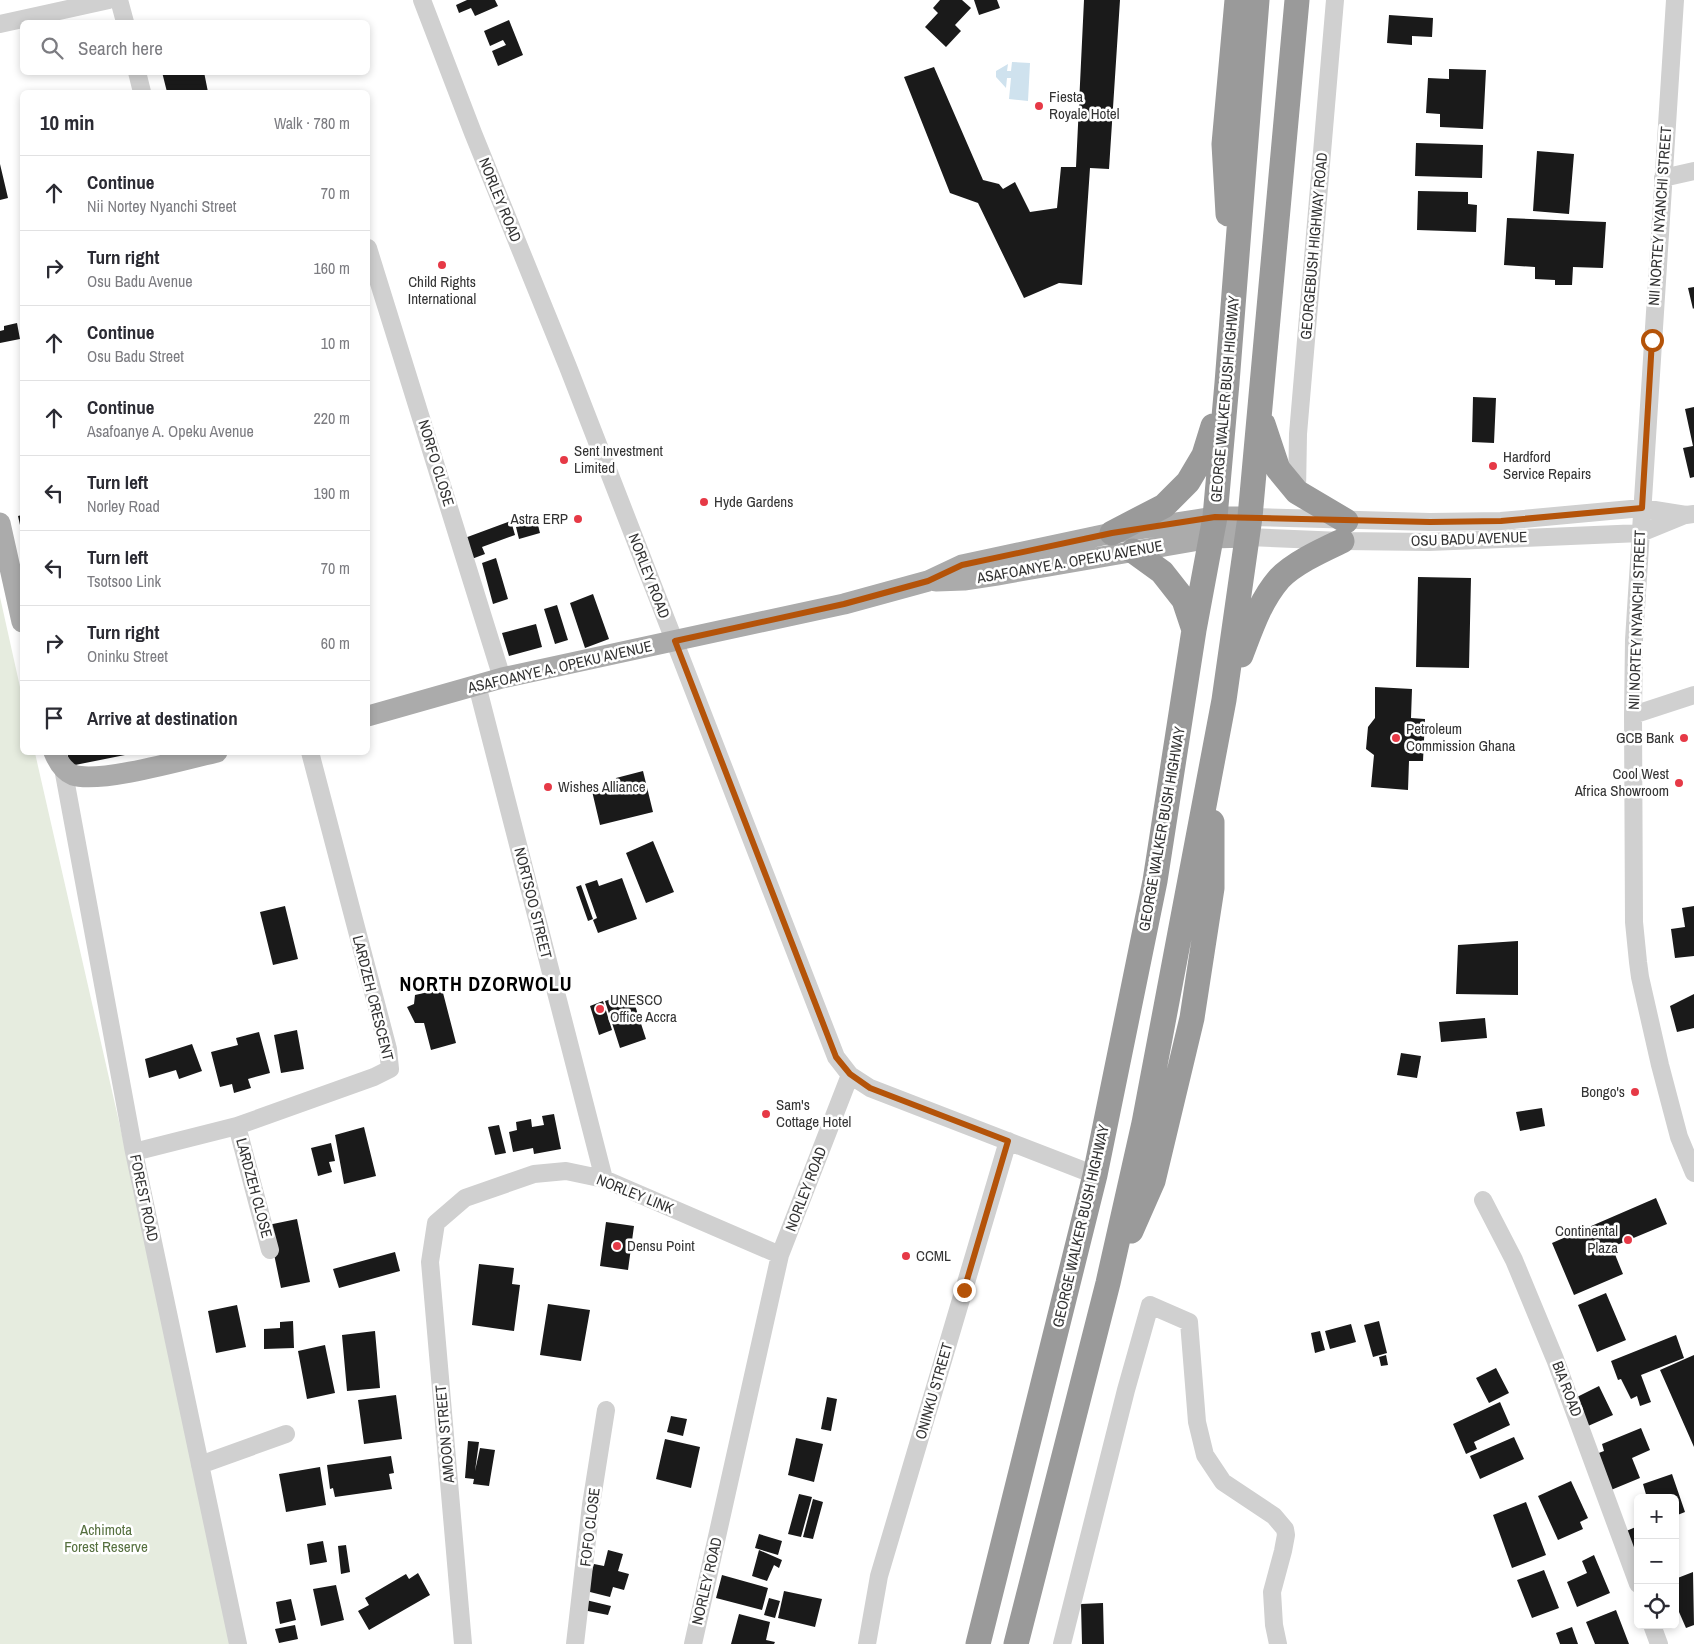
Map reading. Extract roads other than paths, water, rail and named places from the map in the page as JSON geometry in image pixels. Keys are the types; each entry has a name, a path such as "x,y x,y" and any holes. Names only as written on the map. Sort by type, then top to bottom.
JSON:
{"highway":[{"path":"1235,285 1224,144 1237,0"},
{"name":"GEORGE WALKER BUSH HIGHWAY","path":"978,1644 1095,1175 1155,880 1194,630 1213,527 1227,383 1257,0"},
{"path":"1016,1644 1108,1284 1153,1181 1192,1018 1212,888 1211,774 1224,700 1249,527 1298,0"},
{"path":"1112,533 1164,506 1188,482 1204,455 1227,383"},
{"path":"1224,700 1258,612 1280,579 1344,531 1297,492 1278,469 1260,414"},
{"path":"1132,551 1162,572 1184,600 1194,630"}],"main road":[{"path":"0,523 20,613"},
{"name":"ASAFOANYE A. OPEKU AVENUE","path":"928,581 964,580 1132,551 1213,527"},
{"name":"ASAFOANYE A. OPEKU AVENUE","path":"370,715 502,678 844,604 928,581 962,565 1112,533 1213,527"},
{"path":"1213,527 1249,527"},
{"path":"58,760 73,775 90,777 142,769 204,755"}],"street":[{"path":"0,24 109,0"},
{"path":"119,0 124,20"},
{"name":"NORLEY ROAD","path":"422,0 568,367 836,1057 850,1074 780,1255 693,1644"},
{"name":"GEORGEBUSH HIGHWAY ROAD","path":"1297,492 1298,434 1335,0"},
{"name":"NII NORTEY NYANCHI STREET","path":"1675,0 1634,640 1634,922 1640,977 1660,1065 1679,1137 1694,1173"},
{"path":"138,75 142,90"},
{"path":"1663,178 1694,171"},
{"name":"NORFO CLOSE","path":"370,254 502,678"},
{"name":"OSU BADU AVENUE","path":"1344,531 1430,522 1501,521 1642,508 1690,514"},
{"name":"OSU BADU AVENUE","path":"1249,527 1344,531 1429,542 1640,533 1690,514"},
{"name":"NORTSOO STREET","path":"477,685 604,1179"},
{"path":"1633,715 1694,695"},
{"name":"LARDZEH CRESCENT","path":"134,1152 237,1126 374,1077 390,1069 388,1049 311,755"},
{"name":"FOREST ROAD","path":"58,760 134,1152 238,1644"},
{"path":"850,1074 870,1088 1095,1175"},
{"name":"LARDZEH CLOSE","path":"237,1126 270,1250"},
{"name":"ONINKU STREET","path":"867,1644 880,1576 1008,1141"},
{"name":"NORLEY LINK","path":"436,1223 465,1198 534,1174 566,1171 604,1179 780,1255"},
{"name":"BIA ROAD","path":"1483,1200 1514,1260 1549,1343 1634,1573"},
{"name":"AMOON STREET","path":"436,1223 430,1262 463,1644"},
{"path":"1062,1644 1126,1390 1150,1305 1189,1322 1196,1422 1205,1455 1222,1482 1274,1516 1285,1529 1286,1535 1283,1552 1272,1592 1274,1625 1278,1644"},
{"name":"FOFO CLOSE","path":"575,1644 591,1505 606,1410"},
{"path":"200,1465 286,1434"},
{"path":"1653,1629 1659,1644"}],"water":[{"path":"1012,62 1030,63 1028,101 1009,99 1011,78 1007,78 1006,88 996,77 996,71 1008,64 1007,71 1011,71"}],"place":[{"name":"Fiesta Royale Hotel","path":"1039,106"},
{"name":"Child Rights International","path":"442,265"},
{"name":"Sent Investment Limited","path":"564,460"},
{"name":"Hardford Service Repairs","path":"1493,466"},
{"name":"Hyde Gardens","path":"704,502"},
{"name":"Astra ERP","path":"578,519"},
{"name":"Petroleum Commission Ghana","path":"1396,738"},
{"name":"GCB Bank","path":"1684,738"},
{"name":"Cool West Africa Showroom","path":"1679,783"},
{"name":"Wishes Alliance","path":"548,787"},
{"name":"UNESCO Office Accra","path":"600,1009"},
{"name":"Bongo's","path":"1635,1092"},
{"name":"Sam's Cottage Hotel","path":"766,1114"},
{"name":"Continental Plaza","path":"1628,1240"},
{"name":"Densu Point","path":"617,1246"},
{"name":"CCML","path":"906,1256"}],"district":[{"name":"NORTH DZORWOLU","path":"486,984"}],"park label":[{"name":"Achimota Forest Reserve","path":"106,1538"}]}
